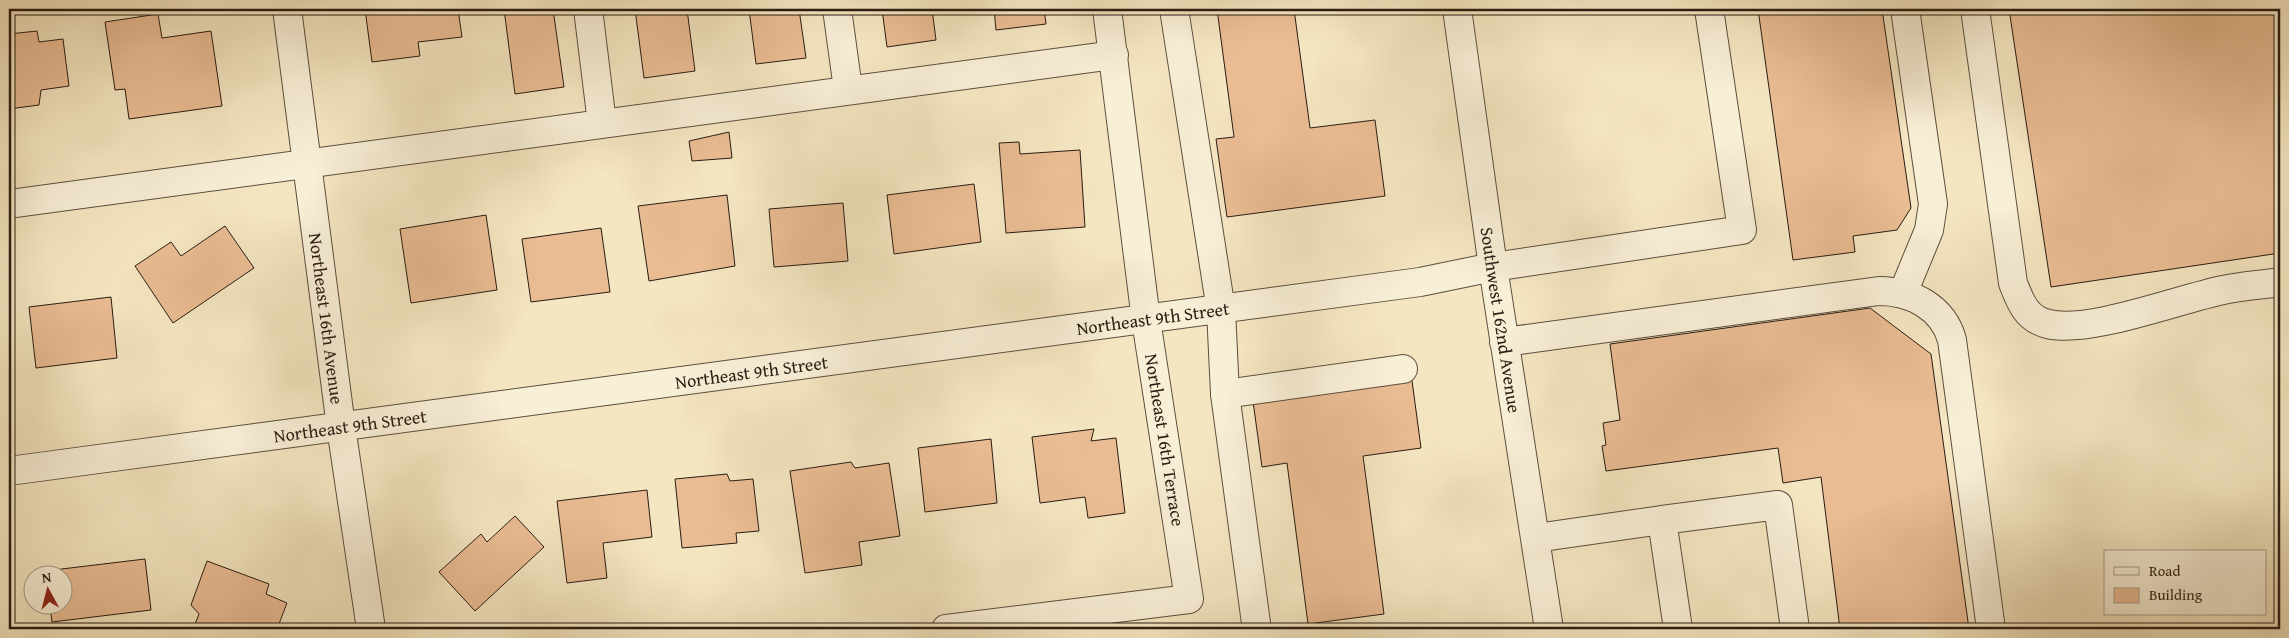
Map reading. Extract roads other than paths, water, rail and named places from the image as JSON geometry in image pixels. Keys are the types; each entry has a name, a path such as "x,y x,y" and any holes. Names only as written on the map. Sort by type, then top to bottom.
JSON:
{"street":[{"name":"Northeast 16th Avenue","path":"287,9 342,427 371,629"},
{"path":"588,9 602,124"},
{"path":"837,9 848,89"},
{"name":"Northeast 16th Terrace","path":"946,629 1189,600 1146,320 1107,9"},
{"path":"1174,9 1221,310 1225,394 1256,623"},
{"name":"Southwest 162nd Avenue","path":"1457,9 1504,342 1549,629"},
{"name":"Northeast 9th Street","path":"9,471 1221,310 1436,280 1493,267 1742,230 1709,9"},
{"path":"1903,293 1929,230 1933,204 1905,9"},
{"path":"1975,9 2013,282 2020,303 2031,316 2047,324 2074,326 2224,290 2280,282"},
{"path":"9,204 308,165 848,89 1114,55"},
{"path":"1504,342 1879,291 1903,293 1920,300 1942,318 1949,329 1952,340 1991,629"},
{"path":"1225,394 1403,369"},
{"path":"1536,538 1778,506 1795,629"},
{"path":"1662,520 1678,629"}]}
